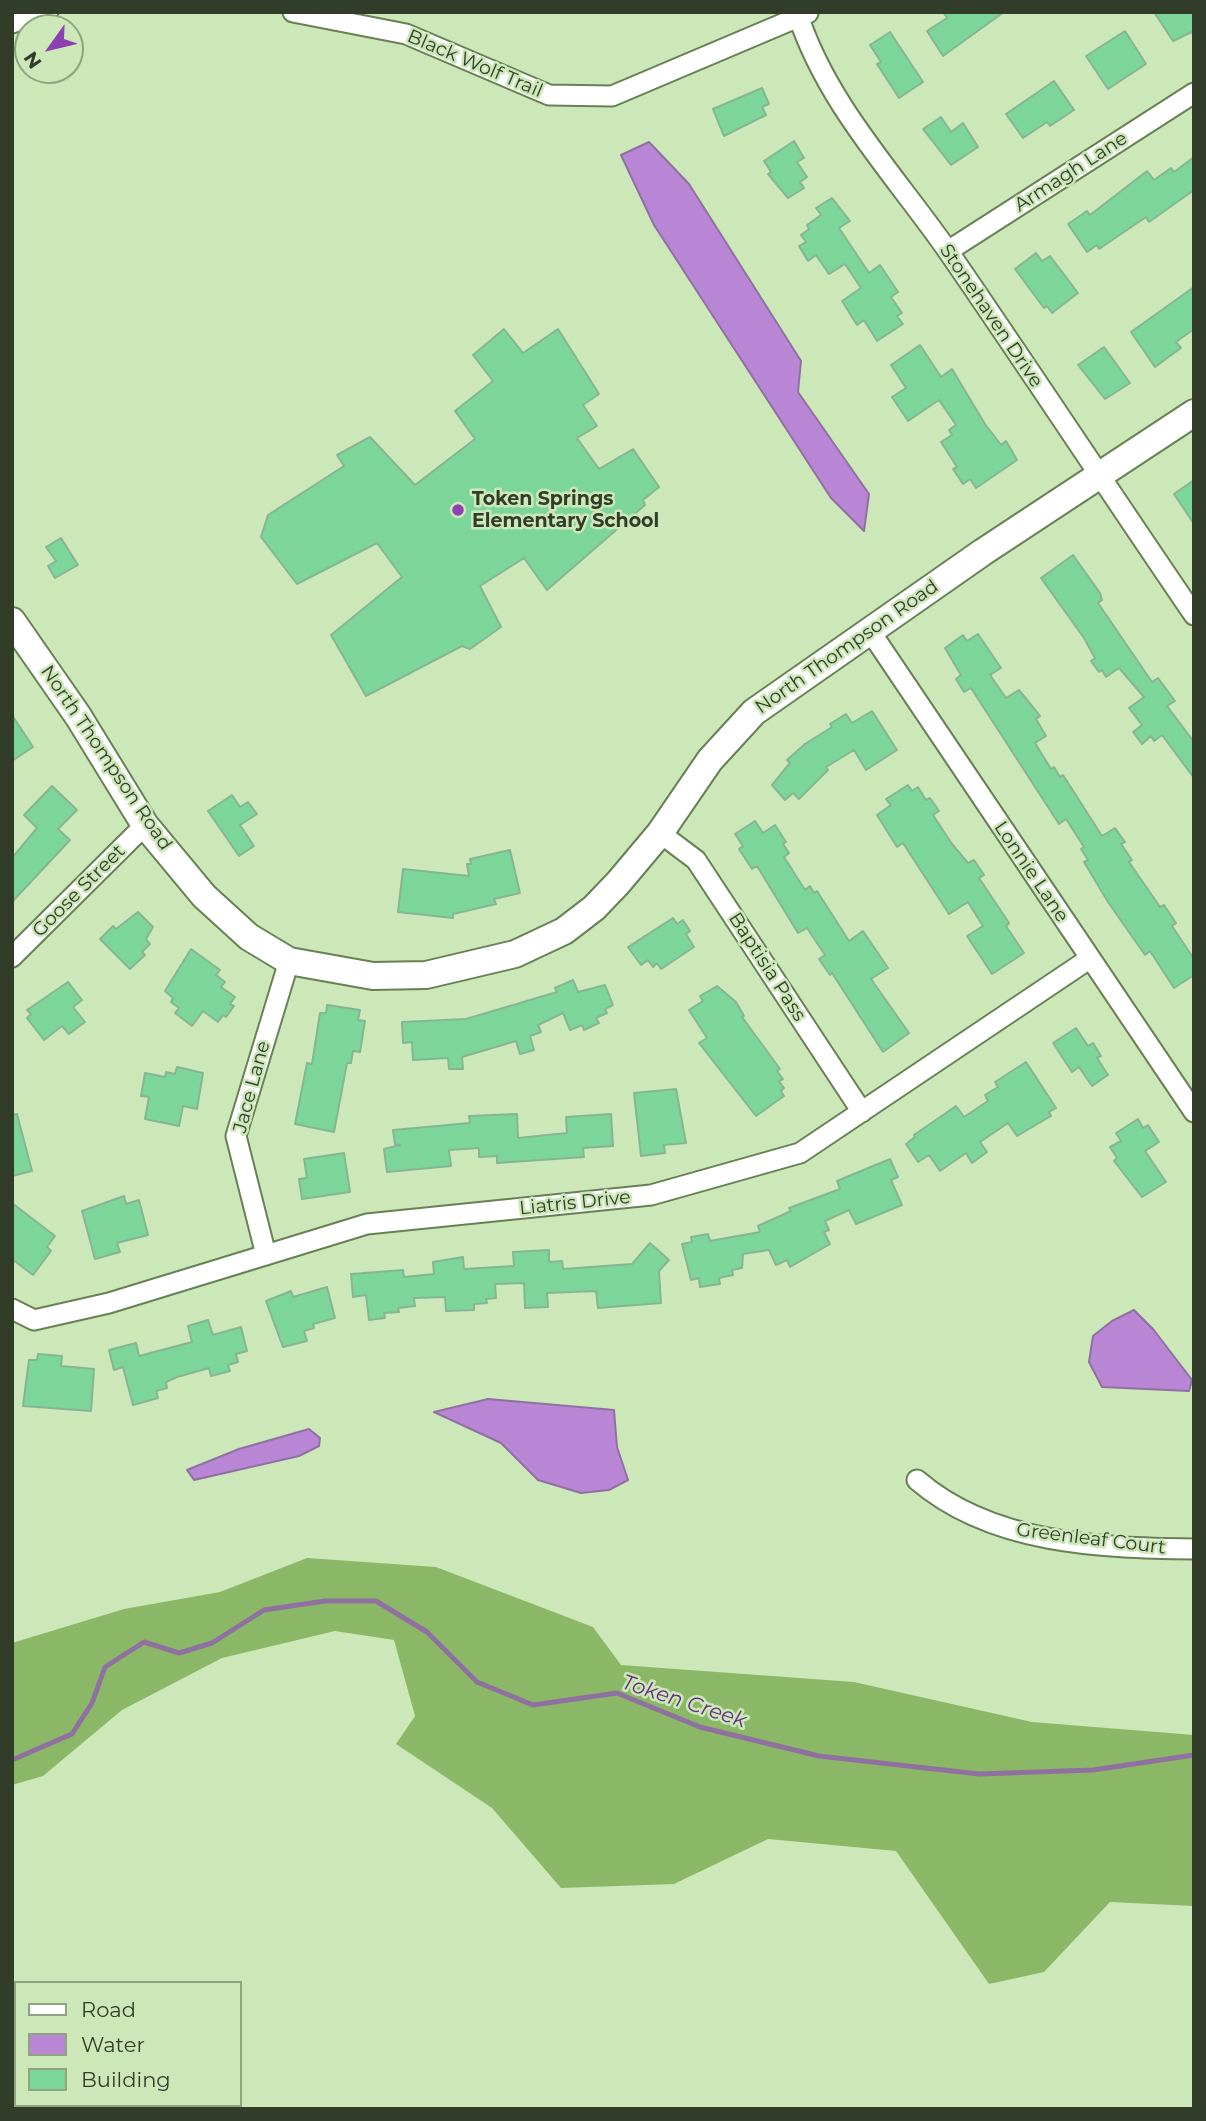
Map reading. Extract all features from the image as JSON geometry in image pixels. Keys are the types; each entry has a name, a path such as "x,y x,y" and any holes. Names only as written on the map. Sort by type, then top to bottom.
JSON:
{"street":[{"path":"12,23 48,12"},
{"name":"Black Wolf Trail","path":"293,12 406,34 549,95 590,96 612,96 802,14"},
{"name":"Stonehaven Drive","path":"802,14 807,44 827,81 948,251 1194,615"},
{"name":"Armagh Lane","path":"948,251 1194,93"},
{"name":"North Thompson Road","path":"12,621 78,716 145,825 204,895 249,937 289,961 373,976 426,975 514,954 564,931 594,908 660,833 710,760 746,719 779,692 1194,413"},
{"name":"Lonnie Lane","path":"870,631 1194,1112"},
{"name":"Goose Street","path":"12,957 145,825"},
{"name":"Baptisia Pass","path":"660,833 696,860 862,1112"},
{"name":"Liatris Drive","path":"12,1309 34,1320 109,1303 367,1224 651,1195 800,1153 1089,959"},
{"name":"Jace Lane","path":"266,1255 236,1136 289,961"},
{"name":"Greenleaf Court","path":"916,1480 968,1514 1016,1531 1078,1541 1194,1549"}],"green space":[{"path":"307,1558 436,1567 593,1627 621,1665 854,1682 1032,1722 1194,1735 1194,1906 1110,1902 1044,1972 989,1984 896,1851 768,1839 674,1884 561,1888 492,1808 396,1744 415,1716 394,1640 335,1631 222,1658 122,1710 43,1776 12,1785 12,1643 124,1609 220,1592"}],"water":[{"path":"649,142 689,184 801,361 798,392 869,494 864,531 831,498 654,225 621,155"},
{"path":"1134,1310 1153,1329 1192,1380 1189,1391 1102,1387 1089,1362 1093,1336 1112,1321"},
{"path":"488,1399 614,1410 617,1447 628,1480 609,1490 581,1493 538,1480 501,1443 434,1412"},
{"path":"309,1429 320,1438 319,1446 299,1456 194,1480 187,1470 239,1449"}],"building":[{"path":"943,12 1004,12 943,56 927,31 947,18"},
{"path":"1154,12 1194,12 1194,31 1173,41"},
{"path":"1125,31 1146,64 1108,89 1086,56"},
{"path":"890,32 923,82 899,98 877,64 881,62 870,45"},
{"path":"1054,81 1074,110 1050,126 1047,122 1023,138 1006,114"},
{"path":"762,88 769,104 762,107 766,115 724,136 713,109"},
{"path":"941,117 951,132 963,123 978,147 951,165 923,129"},
{"path":"794,141 804,158 797,162 807,177 800,182 804,188 788,198 768,174 771,172 764,161"},
{"path":"1194,157 1194,190 1149,222 1146,217 1099,249 1097,245 1087,252 1068,224 1087,211 1090,215 1147,171 1154,180 1171,168 1174,172"},
{"path":"832,198 850,221 839,228 869,273 880,265 898,292 891,297 902,313 897,316 903,324 877,341 864,320 857,325 842,301 861,288 845,264 829,274 816,255 808,261 799,246 806,242 801,235 809,229 807,225 821,215 816,208"},
{"path":"1036,253 1042,261 1050,256 1078,293 1052,313 1047,306 1044,308 1015,269"},
{"path":"1194,287 1194,329 1176,342 1181,348 1155,367 1131,332"},
{"name":"Token Springs Elementary School","path":"504,329 523,353 558,329 599,394 583,405 597,426 577,438 599,469 633,449 659,487 643,500 645,505 547,590 524,558 480,586 501,627 470,649 462,646 366,696 331,635 402,577 377,543 297,584 261,537 268,515 344,466 337,455 370,437 415,485 475,439 455,411 493,381 473,355"},
{"path":"920,345 941,377 952,369 985,424 1001,445 1006,441 1017,460 976,488 970,479 963,484 953,469 957,467 941,442 952,435 949,430 956,425 939,400 908,421 892,397 906,388 891,365"},
{"path":"1104,347 1130,383 1105,399 1078,365"},
{"path":"1194,480 1194,524 1174,494"},
{"path":"61,538 78,565 55,578 48,566 56,561 46,547"},
{"path":"1073,555 1100,593 1102,600 1098,603 1152,682 1158,678 1175,701 1167,706 1194,742 1194,778 1162,735 1154,741 1151,736 1142,744 1133,732 1142,725 1129,708 1144,697 1119,668 1106,677 1102,670 1099,672 1091,661 1095,658 1084,638 1041,578"},
{"path":"978,634 1001,668 990,675 1006,698 1019,690 1040,716 1036,719 1046,736 1035,743 1051,769 1054,767 1060,777 1063,775 1102,836 1115,828 1125,842 1121,844 1132,860 1129,862 1160,907 1164,905 1176,923 1172,926 1194,959 1194,975 1174,988 1150,951 1145,955 1108,902 1084,862 1088,860 1081,849 1084,847 1066,819 1059,824 971,688 964,692 956,679 961,675 945,648 963,635 967,641"},
{"path":"872,711 897,750 866,770 854,750 826,767 828,770 799,799 793,793 785,800 772,785 790,763 787,760 846,714 852,723"},
{"path":"12,715 33,747 12,761"},
{"path":"908,785 912,791 918,787 926,800 930,798 939,811 933,815 952,844 968,863 974,860 984,875 979,878 1009,923 1006,926 1024,953 992,974 967,936 983,926 968,902 949,914 903,843 897,847 877,815 891,805 886,799"},
{"path":"52,786 77,810 58,829 70,840 12,902 12,858 37,828 24,815"},
{"path":"232,795 240,807 248,802 257,814 240,825 254,846 239,856 208,811"},
{"path":"755,821 763,833 775,825 786,842 783,844 789,853 784,857 805,890 810,886 814,893 817,891 849,941 863,931 888,968 871,979 909,1033 883,1052 832,973 830,975 819,959 825,955 807,928 798,933 757,866 752,869 739,849 743,846 735,834"},
{"path":"510,850 520,893 494,899 496,904 453,914 453,918 398,912 403,869 469,876 467,864 471,864 470,859"},
{"path":"138,912 153,927 146,939 150,944 142,952 145,955 130,969 100,939 113,926 116,929"},
{"path":"673,918 677,924 683,920 690,931 686,934 694,947 661,969 657,963 653,967 648,960 641,965 628,947"},
{"path":"191,949 220,970 216,975 225,982 221,987 235,997 230,1004 234,1006 226,1017 223,1015 218,1022 203,1011 192,1026 175,1013 179,1008 171,1002 173,998 165,991"},
{"path":"573,980 578,992 605,985 613,1005 605,1009 607,1013 596,1018 599,1023 584,1030 582,1025 570,1030 563,1013 538,1025 541,1032 530,1036 534,1050 520,1054 516,1041 462,1057 463,1069 449,1069 448,1058 413,1060 412,1042 403,1043 402,1022 466,1019 557,992 555,988"},
{"path":"68,982 82,1000 73,1007 85,1022 69,1034 62,1026 44,1040 27,1018 31,1014 27,1010"},
{"path":"717,986 736,1002 744,1016 742,1017 780,1069 777,1071 783,1079 779,1081 784,1088 781,1091 784,1096 756,1116 699,1043 707,1038 689,1010 703,1001 700,996"},
{"path":"327,1005 360,1010 358,1020 365,1021 360,1052 353,1051 351,1063 347,1063 334,1132 295,1124 307,1063 312,1064 320,1013 326,1013"},
{"path":"1076,1028 1088,1046 1093,1043 1101,1056 1097,1058 1108,1075 1092,1086 1079,1067 1072,1072 1053,1043"},
{"path":"1026,1062 1056,1108 1049,1112 1051,1116 1017,1136 1008,1123 980,1142 987,1152 972,1163 966,1153 940,1171 929,1155 918,1162 906,1144 914,1135 956,1106 964,1117 988,1101 985,1095 998,1087 995,1082"},
{"path":"177,1067 203,1073 197,1109 183,1106 179,1126 145,1119 149,1097 141,1096 145,1073 165,1077 166,1072 175,1074"},
{"path":"676,1089 686,1143 664,1145 665,1153 641,1156 634,1093"},
{"path":"17,1114 32,1171 12,1176 12,1115"},
{"path":"517,1114 518,1138 567,1133 566,1117 611,1114 613,1146 583,1148 584,1157 497,1163 497,1156 479,1157 479,1148 449,1150 451,1166 387,1172 384,1149 400,1145 395,1144 393,1130 470,1123 469,1116"},
{"path":"1138,1119 1143,1128 1148,1125 1159,1142 1145,1151 1166,1182 1142,1197 1114,1161 1117,1158 1110,1147 1121,1141 1116,1133"},
{"path":"344,1153 350,1192 302,1199 299,1179 307,1178 304,1159"},
{"path":"890,1159 898,1177 891,1180 902,1205 856,1224 849,1210 825,1221 829,1230 824,1232 830,1244 790,1267 787,1260 776,1265 769,1250 743,1254 742,1268 732,1270 733,1275 719,1278 720,1284 700,1287 699,1278 691,1280 682,1244 692,1242 691,1237 708,1234 710,1241 760,1232 758,1226 791,1211 789,1208 840,1189 837,1181"},
{"path":"124,1196 126,1204 139,1200 148,1235 117,1243 120,1252 95,1259 82,1211"},
{"path":"12,1203 55,1236 47,1247 51,1251 33,1275 12,1259"},
{"path":"650,1243 669,1260 659,1271 661,1303 598,1308 596,1291 547,1293 548,1307 525,1308 524,1283 495,1284 496,1298 486,1299 487,1303 474,1304 474,1310 446,1311 445,1297 414,1298 415,1306 398,1308 399,1312 384,1313 385,1318 369,1320 366,1295 353,1297 351,1274 403,1270 404,1277 434,1274 433,1262 463,1257 464,1269 514,1266 513,1252 549,1250 549,1262 562,1261 563,1269 632,1264"},
{"path":"327,1287 335,1318 313,1324 314,1328 304,1331 307,1341 283,1347 266,1301 291,1291 293,1297"},
{"path":"208,1320 213,1335 241,1327 247,1351 236,1354 238,1362 228,1365 230,1371 211,1376 209,1368 177,1377 166,1382 167,1388 156,1391 158,1398 133,1405 123,1367 114,1370 109,1350 136,1343 139,1356 192,1342 188,1326"},
{"path":"38,1354 62,1356 61,1366 94,1369 91,1411 23,1406 29,1360 37,1360"}],"waterway":[{"name":"Token Creek","path":"12,1760 72,1734 92,1703 105,1667 144,1642 179,1653 212,1643 264,1610 325,1601 376,1601 427,1632 477,1682 533,1705 617,1693 700,1727 819,1756 979,1774 1093,1770 1194,1755"}],"place":[{"name":"Token Springs Elementary School","path":"458,510"}]}
